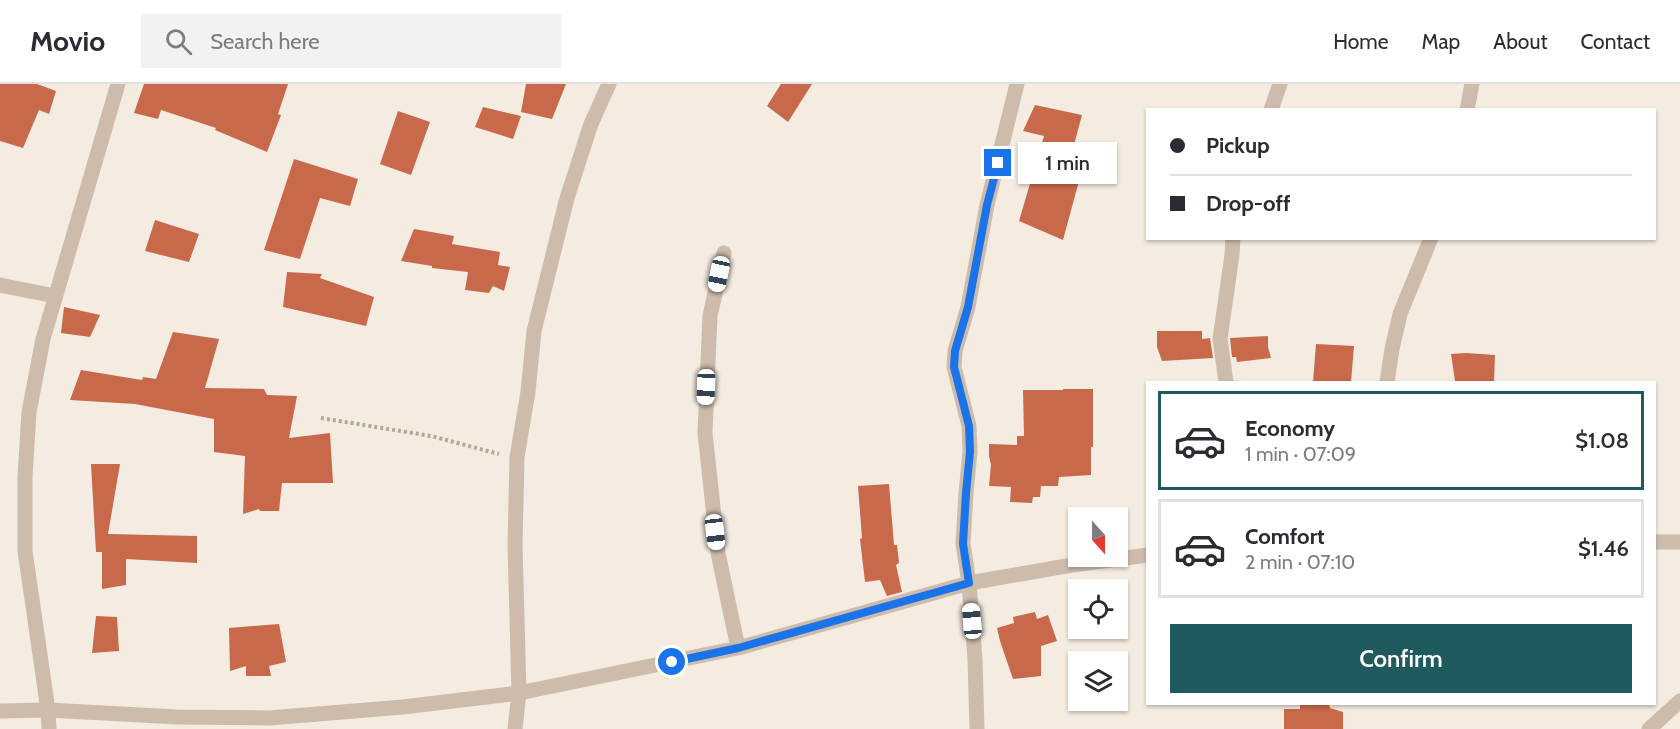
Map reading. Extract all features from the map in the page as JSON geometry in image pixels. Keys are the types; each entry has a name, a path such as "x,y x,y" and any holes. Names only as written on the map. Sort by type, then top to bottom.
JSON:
{"street":[{"path":"49,729 25,551 25,477 30,412 42,339 118,84"},
{"path":"515,729 519,693 517,458 528,392 534,331 567,198 591,124 609,84"},
{"path":"977,729 975,659 969,583 963,544 970,452 969,426 954,367 955,351 968,307 987,205 1017,84"},
{"path":"1272,108 1280,84"},
{"path":"1467,108 1472,84"},
{"path":"1226,381 1220,339 1233,255 1233,240"},
{"path":"1387,381 1400,314 1430,240"},
{"path":"724,253 710,316 705,433 718,553 738,648"},
{"path":"0,285 55,296"},
{"path":"1656,542 1680,542"},
{"path":"0,711 48,710 177,717 269,718 403,707 519,693 738,648 969,583 1072,564 1146,555"},
{"path":"1649,729 1680,701"}],"path":[{"path":"321,418 431,436 517,458"}],"building":[{"path":"0,84 37,84 56,91 49,114 39,110 23,148 0,141"},
{"path":"144,84 288,84 278,114 281,115 267,152 215,130 216,128 161,110 158,119 134,113"},
{"path":"526,84 566,84 552,119 521,112"},
{"path":"781,84 812,84 788,122 767,106"},
{"path":"1035,105 1082,115 1065,178 1079,181 1063,240 1019,221 1044,136 1023,131"},
{"path":"483,107 521,116 513,139 475,127"},
{"path":"398,111 430,122 411,175 380,164"},
{"path":"294,159 358,179 350,206 320,198 300,259 264,250"},
{"path":"155,220 199,234 189,262 145,251"},
{"path":"414,229 454,236 452,244 500,252 498,265 510,267 504,291 493,286 489,293 465,290 468,272 432,268 432,266 401,261"},
{"path":"287,272 322,274 320,278 374,297 366,326 283,307"},
{"path":"64,307 100,315 90,337 61,333"},
{"path":"1157,331 1202,331 1202,339 1210,338 1213,358 1162,361 1157,347"},
{"path":"173,332 219,339 205,388 264,389 267,395 297,396 289,438 330,433 333,483 282,483 279,511 260,511 259,509 243,514 245,456 214,452 214,419 135,404 70,400 81,370 142,380 143,377 156,379"},
{"path":"1268,336 1271,358 1237,362 1236,357 1232,357 1230,338"},
{"path":"1316,344 1354,346 1351,381 1313,381"},
{"path":"1451,354 1495,355 1494,381 1455,381"},
{"path":"1093,389 1091,475 1059,477 1058,486 1041,486 1040,497 1033,497 1032,503 1010,502 1011,487 989,486 991,465 989,444 1017,445 1017,436 1024,436 1023,390"},
{"path":"91,464 120,464 108,534 197,536 197,563 126,559 126,585 102,589 102,552 96,552"},
{"path":"889,484 894,545 897,545 899,563 896,565 902,592 887,596 880,580 865,582 860,539 862,538 858,486"},
{"path":"1035,612 1037,619 1048,615 1057,641 1041,646 1041,676 1013,679 997,628 1014,623 1013,617"},
{"path":"96,616 117,617 119,651 92,653"},
{"path":"279,624 286,662 269,666 271,676 246,676 246,666 230,671 229,628"},
{"path":"1300,705 1329,705 1330,708 1343,712 1343,729 1284,729 1284,709 1300,709"}],"route":[{"path":"672,662 738,648 969,583 963,544 970,452 969,426 954,367 955,351 968,307 987,205 998,163"}]}
